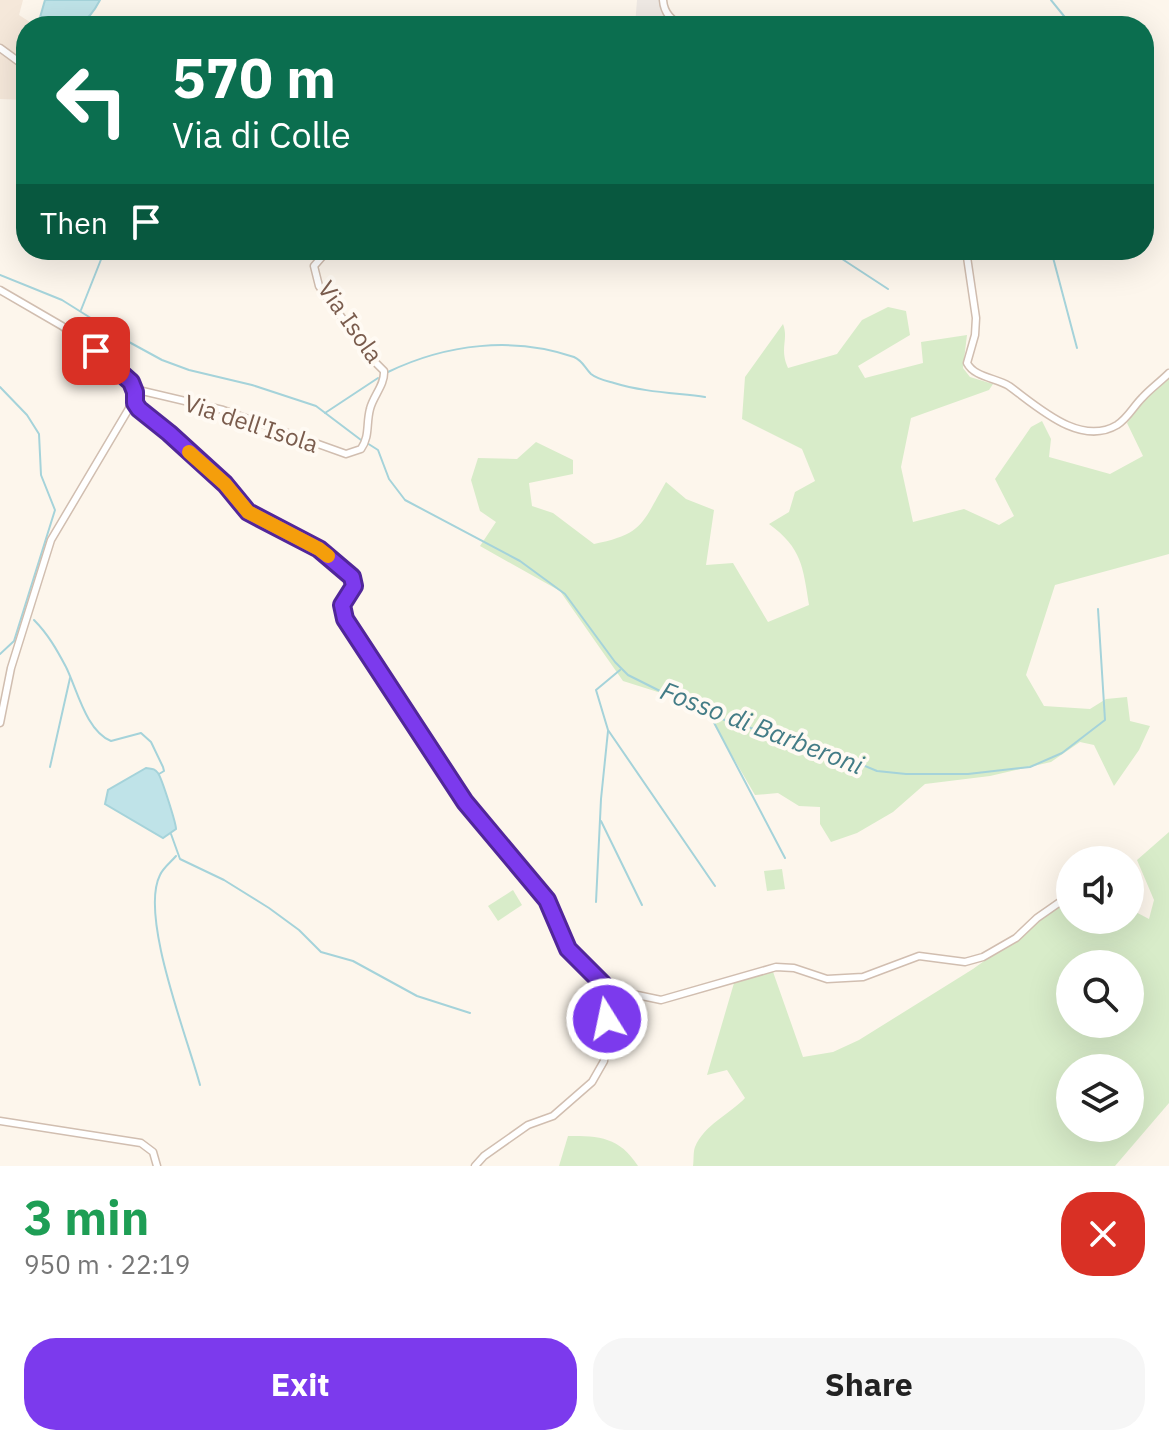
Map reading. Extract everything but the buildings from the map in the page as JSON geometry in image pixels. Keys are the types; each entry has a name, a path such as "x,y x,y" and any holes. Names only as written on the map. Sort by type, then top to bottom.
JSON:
{"street":[{"name":"Via Isola","path":"319,260 314,266 319,286 371,358 384,371 385,378 369,411 365,443"},
{"path":"967,260 976,318 967,363 974,372 1005,384 1064,423 1083,432 1098,433 1115,426 1169,373"},
{"path":"0,290 62,326 127,378 134,389 134,400 139,409 225,484 248,512 319,549 352,577 354,586 342,605 345,619 461,797 547,900 568,949 604,988 608,1031 604,1061 592,1082 553,1116 528,1125 484,1156 475,1166"},
{"name":"Via dell'Isola","path":"134,389 223,410 346,454 359,451 365,443"},
{"path":"0,723 11,668 51,540 134,400"},
{"path":"604,988 661,1000 776,967 786,966 827,979 863,977 919,956 965,962 983,957 1016,938 1056,905"},
{"path":"607,1019 621,1002 639,995"},
{"path":"0,1121 141,1143 153,1152 157,1166"}],"shaded area":[{"path":"0,0 23,0 21,16 16,16 16,100 0,99"},
{"path":"637,0 660,0 666,16 636,16"}],"green space":[{"path":"888,307 906,311 910,335 858,366 865,378 923,363 921,342 967,335 963,368 970,377 993,384 989,390 911,418 901,467 913,522 964,509 999,525 1014,516 995,479 1031,427 1042,421 1051,439 1049,457 1110,474 1143,456 1127,423 1143,401 1169,377 1169,554 1055,585 1026,675 1044,706 1090,709 1106,699 1127,697 1130,721 1150,726 1139,750 1114,786 1094,745 1080,742 1051,762 990,776 925,784 893,812 857,833 831,842 820,824 820,807 799,806 778,793 755,795 713,723 680,699 623,681 560,591 480,546 496,522 480,511 471,480 478,458 517,459 536,442 573,460 573,474 529,483 532,506 553,513 594,544 623,536 640,525 666,482 686,499 714,510 706,565 733,563 768,622 809,605 795,550 769,524 789,512 795,492 815,481 802,449 742,419 745,377 783,324 784,355 788,368 837,354 862,320"},
{"path":"1169,832 1169,1103 1144,1132 1144,1054 1056,1054 1056,1142 1136,1142 1115,1166 693,1166 694,1149 699,1139 745,1098 727,1070 707,1075 734,983 772,969 803,1057 833,1052 859,1040 973,969 1056,909 1056,934 1144,934 1144,916 1149,919 1154,900 1144,876 1144,854"},
{"path":"782,869 785,889 767,891 764,871"},
{"path":"513,890 522,905 498,921 488,906"},
{"path":"568,1136 608,1140 624,1149 638,1166 559,1166"}],"water":[{"path":"45,0 100,0 89,16 40,16"},
{"path":"146,768 158,773 176,829 163,838 105,804 108,790"}],"waterway":[{"path":"1051,0 1064,16"},
{"path":"81,310 101,260"},
{"path":"844,260 888,289"},
{"path":"1054,260 1077,348"},
{"name":"Fosso di Barberoni","path":"0,275 62,300 162,360 316,406 361,440"},
{"path":"388,372 410,362 456,349 504,345 551,350 574,357 591,374 605,381 705,397"},
{"path":"325,413 378,378"},
{"path":"0,387 27,415 39,434 41,475 55,510 14,641 0,654"},
{"name":"Fosso di Barberoni","path":"367,443 378,450 389,479 405,500 520,561 565,594 628,675 727,721 829,751 877,771 968,774 1030,767 1062,753 1105,720 1098,609"},
{"path":"34,620 59,654 95,728 111,741 141,733 151,742 163,767 164,771 159,774"},
{"path":"620,670 596,690 608,730 715,886"},
{"path":"50,767 70,678"},
{"path":"709,713 785,858"},
{"path":"596,902 608,731"},
{"path":"601,821 642,905"},
{"path":"171,834 180,859 224,880 269,908 299,930 321,952 353,961 417,996 470,1013"},
{"path":"176,856 160,875 155,894 156,919 168,978 200,1085"}],"slow traffic":[{"path":"189,452 225,484 248,512 328,556"}],"route":[{"path":"96,351 131,382 139,409 225,484 248,512 319,549 352,577 354,586 342,605 345,619 465,802 547,900 568,949 603,984 607,1019"}]}
